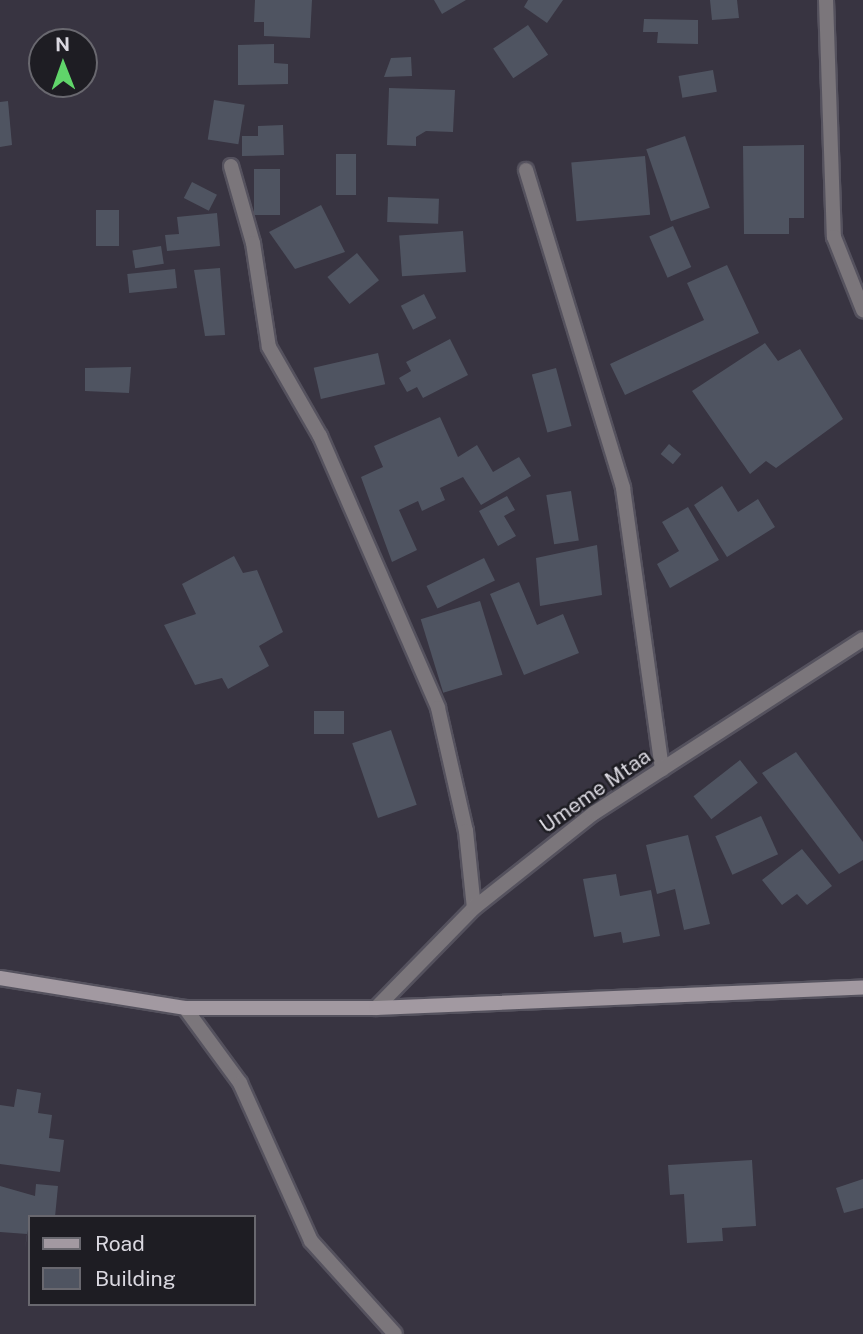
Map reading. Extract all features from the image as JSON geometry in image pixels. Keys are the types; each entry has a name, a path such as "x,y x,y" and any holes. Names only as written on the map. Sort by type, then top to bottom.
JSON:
{"street":[{"path":"826,0 834,237 863,310"},
{"path":"231,166 253,243 269,346 320,436 438,708 466,831 474,908"},
{"path":"526,170 623,488 662,769"},
{"name":"Umeme Mtaa","path":"376,1008 474,908 662,769 863,639"},
{"path":"0,978 185,1008 376,1008 863,988"},
{"path":"185,1008 240,1083 311,1241 395,1334"}],"building":[{"path":"255,0 312,0 310,38 264,36 264,22 254,22"},
{"path":"434,0 466,0 442,14"},
{"path":"528,0 563,0 547,23 524,7"},
{"path":"710,0 737,0 739,18 712,20"},
{"path":"644,19 698,20 698,44 657,43 658,32 643,32"},
{"path":"528,25 548,55 513,78 493,48"},
{"path":"274,44 274,63 288,64 288,84 238,85 238,45"},
{"path":"411,57 412,76 384,77 391,58"},
{"path":"713,70 717,92 682,98 679,76"},
{"path":"389,88 455,90 453,132 426,131 416,137 416,146 387,145"},
{"path":"214,100 245,105 238,144 208,140"},
{"path":"8,101 12,145 0,147 0,102"},
{"path":"283,125 284,155 242,156 242,136 258,136 258,126"},
{"path":"685,136 710,208 671,221 646,149"},
{"path":"804,145 804,218 789,218 789,234 744,234 743,146"},
{"path":"336,154 356,154 356,195 336,195"},
{"path":"645,156 650,215 576,221 571,162"},
{"path":"254,169 280,169 280,215 254,215"},
{"path":"192,182 217,195 209,211 184,198"},
{"path":"388,197 439,199 438,224 387,222"},
{"path":"321,205 345,252 295,269 269,232"},
{"path":"96,210 119,210 119,246 96,246"},
{"path":"217,213 220,246 167,251 165,235 179,234 177,217"},
{"path":"673,226 691,267 668,278 649,237"},
{"path":"463,231 466,272 402,276 399,235"},
{"path":"161,246 164,264 135,268 132,251"},
{"path":"357,253 379,280 349,304 327,277"},
{"path":"727,265 759,333 625,395 610,364 704,320 687,283"},
{"path":"220,268 225,335 205,336 194,270"},
{"path":"175,269 177,288 129,293 127,274"},
{"path":"424,294 436,318 413,330 401,306"},
{"path":"450,339 468,375 423,398 417,387 407,392 399,378 411,371 406,362"},
{"path":"765,343 778,361 800,349 843,419 776,468 766,461 750,474 692,391"},
{"path":"378,353 385,384 321,399 314,368"},
{"path":"131,367 129,393 85,391 85,368"},
{"path":"556,368 572,426 547,432 532,374"},
{"path":"440,417 458,457 477,445 493,472 519,457 531,476 481,505 463,477 440,488 445,500 422,511 418,501 399,510 417,550 392,562 361,477 383,467 374,446"},
{"path":"669,444 681,454 673,464 661,454"},
{"path":"722,486 738,512 758,499 775,527 727,557 694,505"},
{"path":"571,491 579,540 554,544 546,495"},
{"path":"507,496 515,510 504,516 516,536 498,546 479,511"},
{"path":"688,507 719,560 670,588 657,564 679,551 662,522"},
{"path":"597,545 602,595 540,606 536,558"},
{"path":"234,556 243,573 257,570 283,632 259,646 269,666 228,689 222,678 195,685 164,625 196,614 182,584"},
{"path":"484,558 495,580 437,609 426,586"},
{"path":"519,582 537,625 563,614 579,653 524,675 490,594"},
{"path":"480,601 503,675 443,693 421,619"},
{"path":"314,711 344,711 344,734 314,734"},
{"path":"391,730 417,805 378,818 352,743"},
{"path":"796,752 863,842 863,860 839,874 762,773"},
{"path":"740,760 758,783 711,819 694,796"},
{"path":"761,816 778,854 732,875 715,836"},
{"path":"688,835 710,924 684,930 675,889 657,894 646,845"},
{"path":"802,849 832,886 807,905 797,894 782,905 762,880"},
{"path":"616,874 620,896 651,890 660,936 623,943 621,932 594,937 583,879"},
{"path":"17,1089 41,1093 38,1113 52,1115 49,1138 64,1140 60,1172 0,1164 0,1105 14,1107"},
{"path":"752,1160 756,1226 722,1228 723,1241 687,1243 684,1194 670,1195 668,1165"},
{"path":"863,1179 863,1208 844,1213 836,1188"},
{"path":"36,1184 58,1186 55,1215 28,1215 28,1230 25,1249 27,1234 0,1232 0,1186 35,1196"}]}
